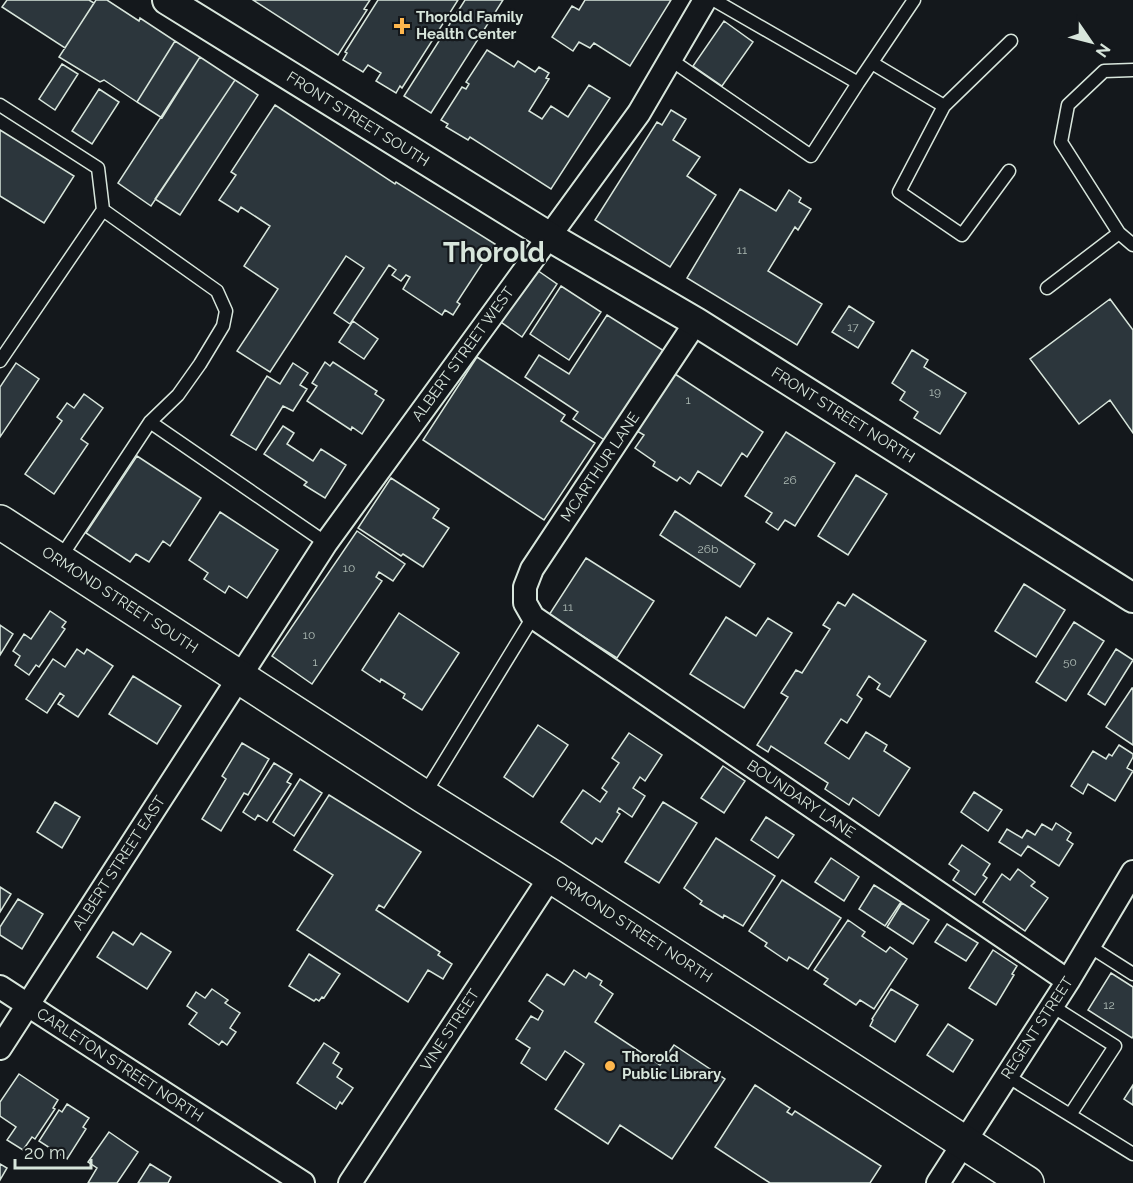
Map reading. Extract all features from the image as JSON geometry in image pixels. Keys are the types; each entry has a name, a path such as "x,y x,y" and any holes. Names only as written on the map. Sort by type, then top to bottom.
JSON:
{"main road":[{"name":"ORMOND STREET SOUTH","path":"0,522 239,678"},
{"name":"ORMOND STREET NORTH","path":"239,678 1027,1183"}],"street":[{"name":"FRONT STREET SOUTH","path":"167,0 550,237"},
{"name":"ALBERT STREET WEST","path":"239,678 326,543 639,113 705,0"},
{"name":"FRONT STREET NORTH","path":"550,237 696,322 1133,598"},
{"name":"MCARTHUR LANE","path":"533,617 525,603 525,587 532,569 696,322"},
{"name":"BOUNDARY LANE","path":"533,617 1068,981"},
{"name":"ALBERT STREET EAST","path":"0,1048 239,678"},
{"name":"REGENT STREET","path":"938,1183 1068,981 1133,872"},
{"name":"VINE STREET","path":"350,1183 551,876"},
{"name":"CARLETON STREET NORTH","path":"0,987 303,1183"}],"lane":[{"path":"714,0 858,83"},
{"path":"671,60 811,156 914,0"},
{"path":"1009,171 962,235 899,192 944,106 1011,41"},
{"path":"872,63 944,106"},
{"path":"1133,70 1104,71 1068,105 1061,142 1119,233 1133,245"},
{"path":"0,105 98,168 104,210 0,361"},
{"path":"59,560 150,422 178,395 200,364 223,326 226,311 217,291 104,210"},
{"path":"1047,288 1119,233"},
{"path":"150,422 326,543"},
{"path":"423,796 533,617"},
{"path":"1089,946 1133,974"},
{"path":"1052,1006 1115,1046 1070,1115"},
{"path":"1007,1076 1133,1154"}],"building":[{"path":"7,0 89,0 94,3 65,48 2,7"},
{"path":"96,0 107,0 175,41 137,102 104,80 100,82 59,57"},
{"path":"253,0 370,0 364,9 367,10 338,55"},
{"name":"Thorold Family Health Center","path":"378,0 458,0 402,88 400,86 396,93 376,81 381,73 368,65 363,72 343,60 347,53 345,52"},
{"path":"465,0 503,0 431,113 404,96"},
{"path":"585,0 671,0 630,66 594,43 590,48 579,42 573,51 552,37 572,6 579,10"},
{"path":"724,21 753,42 722,86 693,66"},
{"path":"175,41 200,57 162,118 137,102"},
{"path":"487,50 514,67 518,61 535,72 539,67 549,73 546,78 549,79 529,111 542,119 551,106 568,117 589,85 610,98 551,189 470,137 468,140 446,127 448,124 441,120 462,87 466,89 469,84 466,82"},
{"path":"200,57 235,80 151,206 118,183"},
{"path":"62,64 78,74 55,110 39,99"},
{"path":"235,80 258,95 180,215 155,199"},
{"path":"99,89 119,102 92,144 72,131"},
{"path":"275,105 395,184 396,182 495,244 457,302 460,304 453,315 445,310 442,315 403,289 410,277 406,275 401,281 392,275 396,270 389,265 350,324 334,313 364,268 346,256 270,372 237,351 278,289 244,266 270,226 241,207 238,212 219,200 236,175 231,172"},
{"path":"671,110 686,119 673,140 700,157 687,176 716,195 670,267 595,220 657,122 662,125"},
{"path":"0,130 74,176 44,223 0,196"},
{"path":"740,189 776,211 789,190 801,198 799,202 811,209 798,230 795,227 768,271 822,304 797,345 687,278"},
{"path":"534,268 557,284 522,337 498,320"},
{"path":"561,286 601,312 569,360 530,334"},
{"path":"1110,299 1133,330 1133,433 1110,400 1079,424 1030,359"},
{"path":"849,306 874,322 858,348 832,332"},
{"path":"607,315 664,351 606,441 573,419 578,412 525,377 539,355 569,374"},
{"path":"353,321 378,339 364,359 339,342"},
{"path":"912,350 928,360 924,367 966,393 940,434 914,418 918,412 900,400 905,392 892,383"},
{"path":"477,357 565,415 561,421 595,443 544,520 423,440"},
{"path":"325,362 330,366 333,362 377,391 375,394 384,400 362,434 352,427 351,430 307,401 317,386 312,383"},
{"path":"16,363 39,379 0,437 0,387"},
{"path":"293,363 308,373 300,385 307,389 293,411 283,406 256,450 231,435 267,376 280,384"},
{"path":"669,370 763,432 747,457 742,453 721,486 698,471 690,484 680,477 677,481 653,466 655,462 635,448 644,435 637,431 651,409"},
{"path":"84,394 103,408 81,439 88,444 54,494 25,474 62,421 57,417 67,403 74,408"},
{"path":"283,426 294,433 287,444 313,461 321,449 346,465 325,498 304,485 307,482 264,454"},
{"path":"786,432 835,463 795,526 785,520 778,530 766,522 772,513 745,496"},
{"path":"137,456 201,498 170,546 163,541 149,562 136,554 130,562 86,533"},
{"path":"856,475 887,494 848,555 818,536"},
{"path":"391,478 439,509 433,518 449,528 423,567 403,554 401,556 358,528"},
{"path":"675,511 755,564 740,587 660,535"},
{"path":"220,512 278,550 247,598 229,586 225,593 204,579 208,573 189,560"},
{"path":"357,531 405,564 393,581 379,572 376,577 382,581 312,684 272,656"},
{"path":"586,558 654,601 617,658 549,615"},
{"path":"1024,584 1065,610 1036,657 995,631"},
{"path":"853,594 926,641 890,697 877,689 880,684 869,676 857,695 862,699 847,723 841,719 825,743 849,759 866,732 887,745 884,751 910,768 879,816 853,798 849,805 825,789 828,783 771,746 768,752 757,745 788,697 781,693 796,670 802,673 830,629 823,625 838,602 845,606"},
{"path":"50,611 66,622 62,627 65,629 39,667 36,665 29,675 15,665 20,656 13,651 24,634 31,639"},
{"path":"399,613 459,653 422,710 403,698 405,694 362,670"},
{"path":"726,617 756,636 768,618 792,633 744,708 690,674"},
{"path":"1074,622 1104,641 1066,701 1036,682"},
{"path":"0,625 13,634 0,655"},
{"path":"77,649 84,654 87,649 113,666 78,717 58,704 64,696 60,693 47,713 26,699 53,659 65,667"},
{"path":"1116,649 1133,660 1105,705 1088,694"},
{"path":"133,676 181,706 157,744 109,714"},
{"path":"1133,688 1133,745 1106,727"},
{"path":"538,725 568,745 533,797 504,777"},
{"path":"629,733 662,755 645,781 640,777 633,788 645,796 632,817 619,808 617,812 620,814 602,842 596,838 592,844 561,822 583,790 600,802 607,792 602,788 619,763 612,758"},
{"path":"242,743 269,759 248,795 244,793 221,831 202,819 226,779 222,776"},
{"path":"1119,745 1133,754 1127,768 1133,771 1115,801 1088,784 1083,794 1071,786 1093,751 1106,759 1109,754 1112,756"},
{"path":"274,763 292,774 287,782 291,784 267,821 258,815 255,820 243,812"},
{"path":"723,766 745,781 724,813 701,798"},
{"path":"300,779 322,793 294,836 273,822"},
{"path":"974,792 1002,810 988,831 961,812"},
{"path":"329,795 421,852 384,908 379,905 376,910 440,952 438,955 452,964 443,979 428,970 408,1002 297,930 333,875 294,850"},
{"path":"55,802 80,817 62,848 37,832"},
{"path":"663,802 697,823 659,883 625,862"},
{"path":"766,817 794,835 778,858 751,840"},
{"path":"1056,823 1071,833 1067,840 1073,844 1059,866 1028,846 1021,856 999,842 1007,829 1022,838 1027,830 1035,835 1042,824 1052,830"},
{"path":"716,838 775,876 743,926 724,915 723,918 700,904 702,901 684,888"},
{"path":"962,845 990,864 983,875 987,878 975,895 953,880 959,871 949,864"},
{"path":"831,858 859,877 844,901 815,882"},
{"path":"1018,869 1035,882 1031,886 1048,898 1025,931 983,902 1002,874 1010,880"},
{"path":"782,880 841,918 808,969 789,957 787,961 765,946 767,943 749,931"},
{"path":"874,885 901,902 885,926 859,909"},
{"path":"0,887 11,894 0,912"},
{"path":"18,899 43,914 22,949 0,935 0,927"},
{"path":"902,903 929,920 913,944 887,927"},
{"path":"848,920 865,932 862,936 886,952 890,947 907,959 874,1009 860,1000 856,1005 824,984 828,979 814,970"},
{"path":"947,924 978,943 966,961 935,942"},
{"path":"113,932 133,945 141,933 171,952 147,989 97,957"},
{"path":"993,950 1017,966 996,1005 969,988"},
{"path":"309,954 340,974 324,998 322,997 319,1001 316,999 314,1001 289,986"},
{"path":"574,970 586,978 589,973 602,981 600,985 613,994 595,1022 660,1065 674,1045 725,1079 672,1159 620,1125 608,1144 555,1109 584,1064 565,1051 546,1080 521,1063 530,1048 516,1039 531,1016 538,1020 543,1011 529,1001 547,974 564,985"},
{"path":"1111,973 1133,987 1132,1038 1088,1010"},
{"path":"212,989 228,1000 225,1003 240,1013 230,1028 236,1032 227,1045 222,1041 219,1045 189,1024 197,1013 187,1006 196,992 205,998"},
{"path":"891,989 918,1005 895,1042 870,1026"},
{"path":"948,1024 973,1040 953,1072 927,1055"},
{"path":"324,1043 339,1053 333,1063 342,1069 337,1077 353,1088 336,1109 297,1083"},
{"path":"19,1074 58,1100 53,1108 55,1109 35,1139 32,1137 23,1150 7,1140 16,1127 0,1116 0,1102"},
{"path":"755,1085 790,1108 787,1112 792,1115 795,1111 881,1166 870,1183 770,1183 715,1147"},
{"path":"1133,1085 1133,1105 1124,1099"},
{"path":"67,1104 89,1118 83,1127 86,1129 67,1159 39,1141 59,1110 62,1112"},
{"path":"109,1132 138,1152 117,1183 88,1183 97,1168 88,1162"},
{"path":"0,1164 7,1168 0,1180"},
{"path":"150,1164 171,1177 168,1183 138,1183"}],"place":[{"name":"Thorold Family Health Center","path":"402,26"},
{"name":"Thorold Public Library","path":"610,1066"}],"district":[{"name":"Thorold","path":"494,252"}]}
